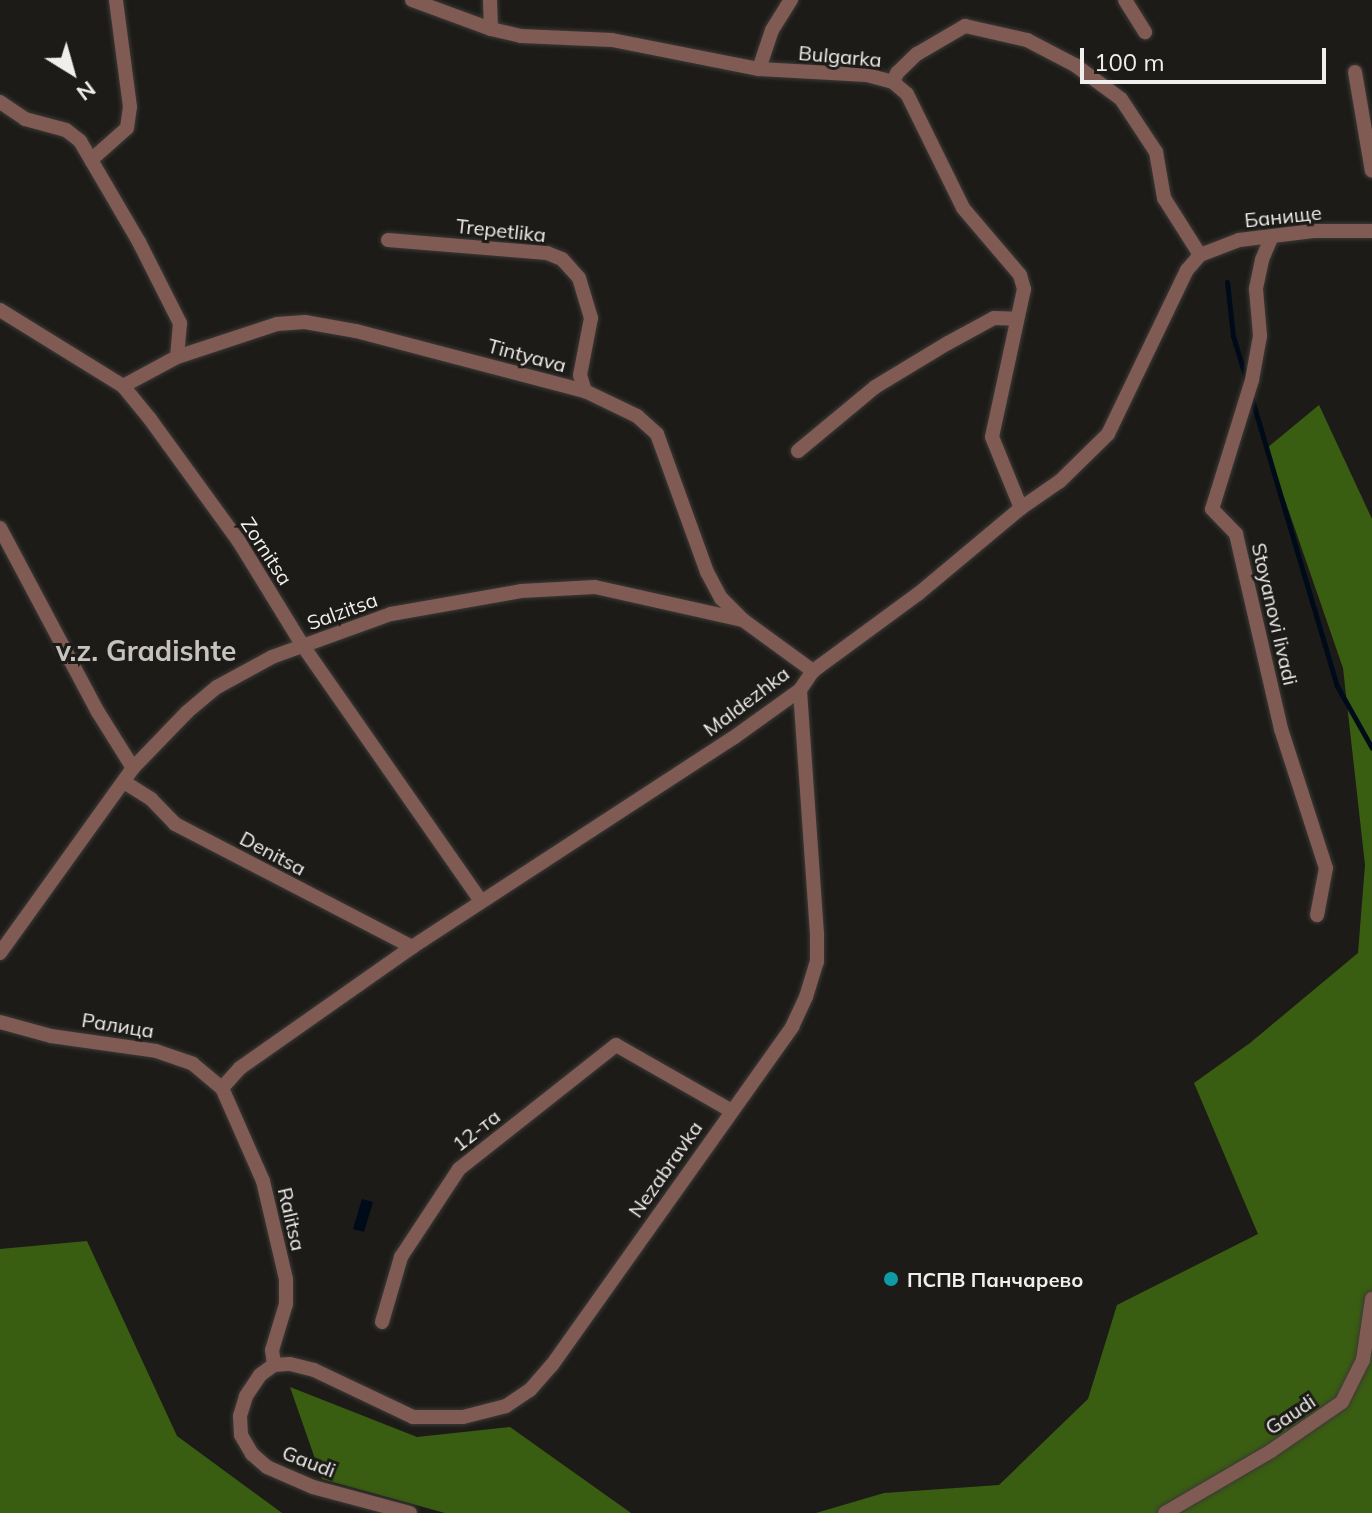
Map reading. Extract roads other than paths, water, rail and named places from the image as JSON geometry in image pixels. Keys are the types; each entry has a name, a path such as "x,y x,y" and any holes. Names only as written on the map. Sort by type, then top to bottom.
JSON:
{"street":[{"path":"91,160 127,128 130,107 116,0"},
{"name":"Bulgarka","path":"412,0 491,29 537,38 612,40 759,69 867,75 893,82 907,94 963,208 1020,275 1024,289 992,437 1021,508"},
{"path":"490,0 491,29"},
{"path":"759,69 772,30 791,0"},
{"path":"1125,0 1145,32"},
{"path":"893,82 897,73 917,54 965,26 1027,40 1075,65 1121,99 1156,152 1164,198 1200,255"},
{"path":"1355,72 1372,171"},
{"path":"0,102 25,119 66,130 80,141 154,269 180,323 177,357"},
{"name":"Банище","path":"1200,255 1239,240 1313,231 1372,231"},
{"name":"Stoyanovi livadi","path":"1272,236 1262,260 1256,289 1260,336 1252,380 1212,509 1236,534 1281,729 1326,868 1317,915"},
{"name":"Trepetlika","path":"388,240 547,253 562,259 579,278 591,318 580,375 585,391"},
{"name":"Maldezhka","path":"222,1088 240,1068 412,947 733,738 800,690 813,671 918,594 1021,508 1060,481 1108,434 1187,270 1200,255"},
{"name":"Zornitsa","path":"0,310 123,386 238,540 303,646 481,901"},
{"path":"798,451 875,387 948,343 994,318 1017,319"},
{"name":"Tintyava","path":"123,386 177,357 277,324 305,322 356,331 585,391 637,416 657,434 713,584 730,609 743,620"},
{"path":"0,528 98,712 133,768"},
{"name":"Salzitsa","path":"0,953 133,768 217,687 272,657 391,614 521,591 595,587 743,620 813,671"},
{"name":"Nezabravka","path":"274,1365 290,1364 314,1370 413,1417 463,1417 506,1406 530,1390 552,1365 730,1110 792,1027 806,997 817,962 800,690"},
{"name":"Denitsa","path":"124,782 151,799 175,824 412,947"},
{"name":"Ралица","path":"0,1022 51,1036 156,1051 193,1064 222,1088"},
{"name":"12-та","path":"382,1322 401,1257 459,1169 616,1045 730,1110"},
{"name":"Ralitsa","path":"222,1088 254,1152 286,1279 286,1304 272,1350 274,1365"},
{"name":"Gaudi","path":"1165,1513 1271,1451 1342,1402 1363,1360 1372,1299"},
{"name":"Gaudi","path":"274,1365 260,1375 246,1396 240,1416 241,1435 252,1454 267,1467 313,1487 410,1513"}],"water":[{"path":"362,1199 373,1202 364,1232 353,1229"}],"waterway":[{"path":"1227,282 1233,336 1247,382"},
{"path":"1251,396 1337,686 1372,748"}],"place":[{"name":"ПСПВ Панчарево","path":"891,1279"}],"district":[{"name":"v.z. Gradishte","path":"146,651"}]}
